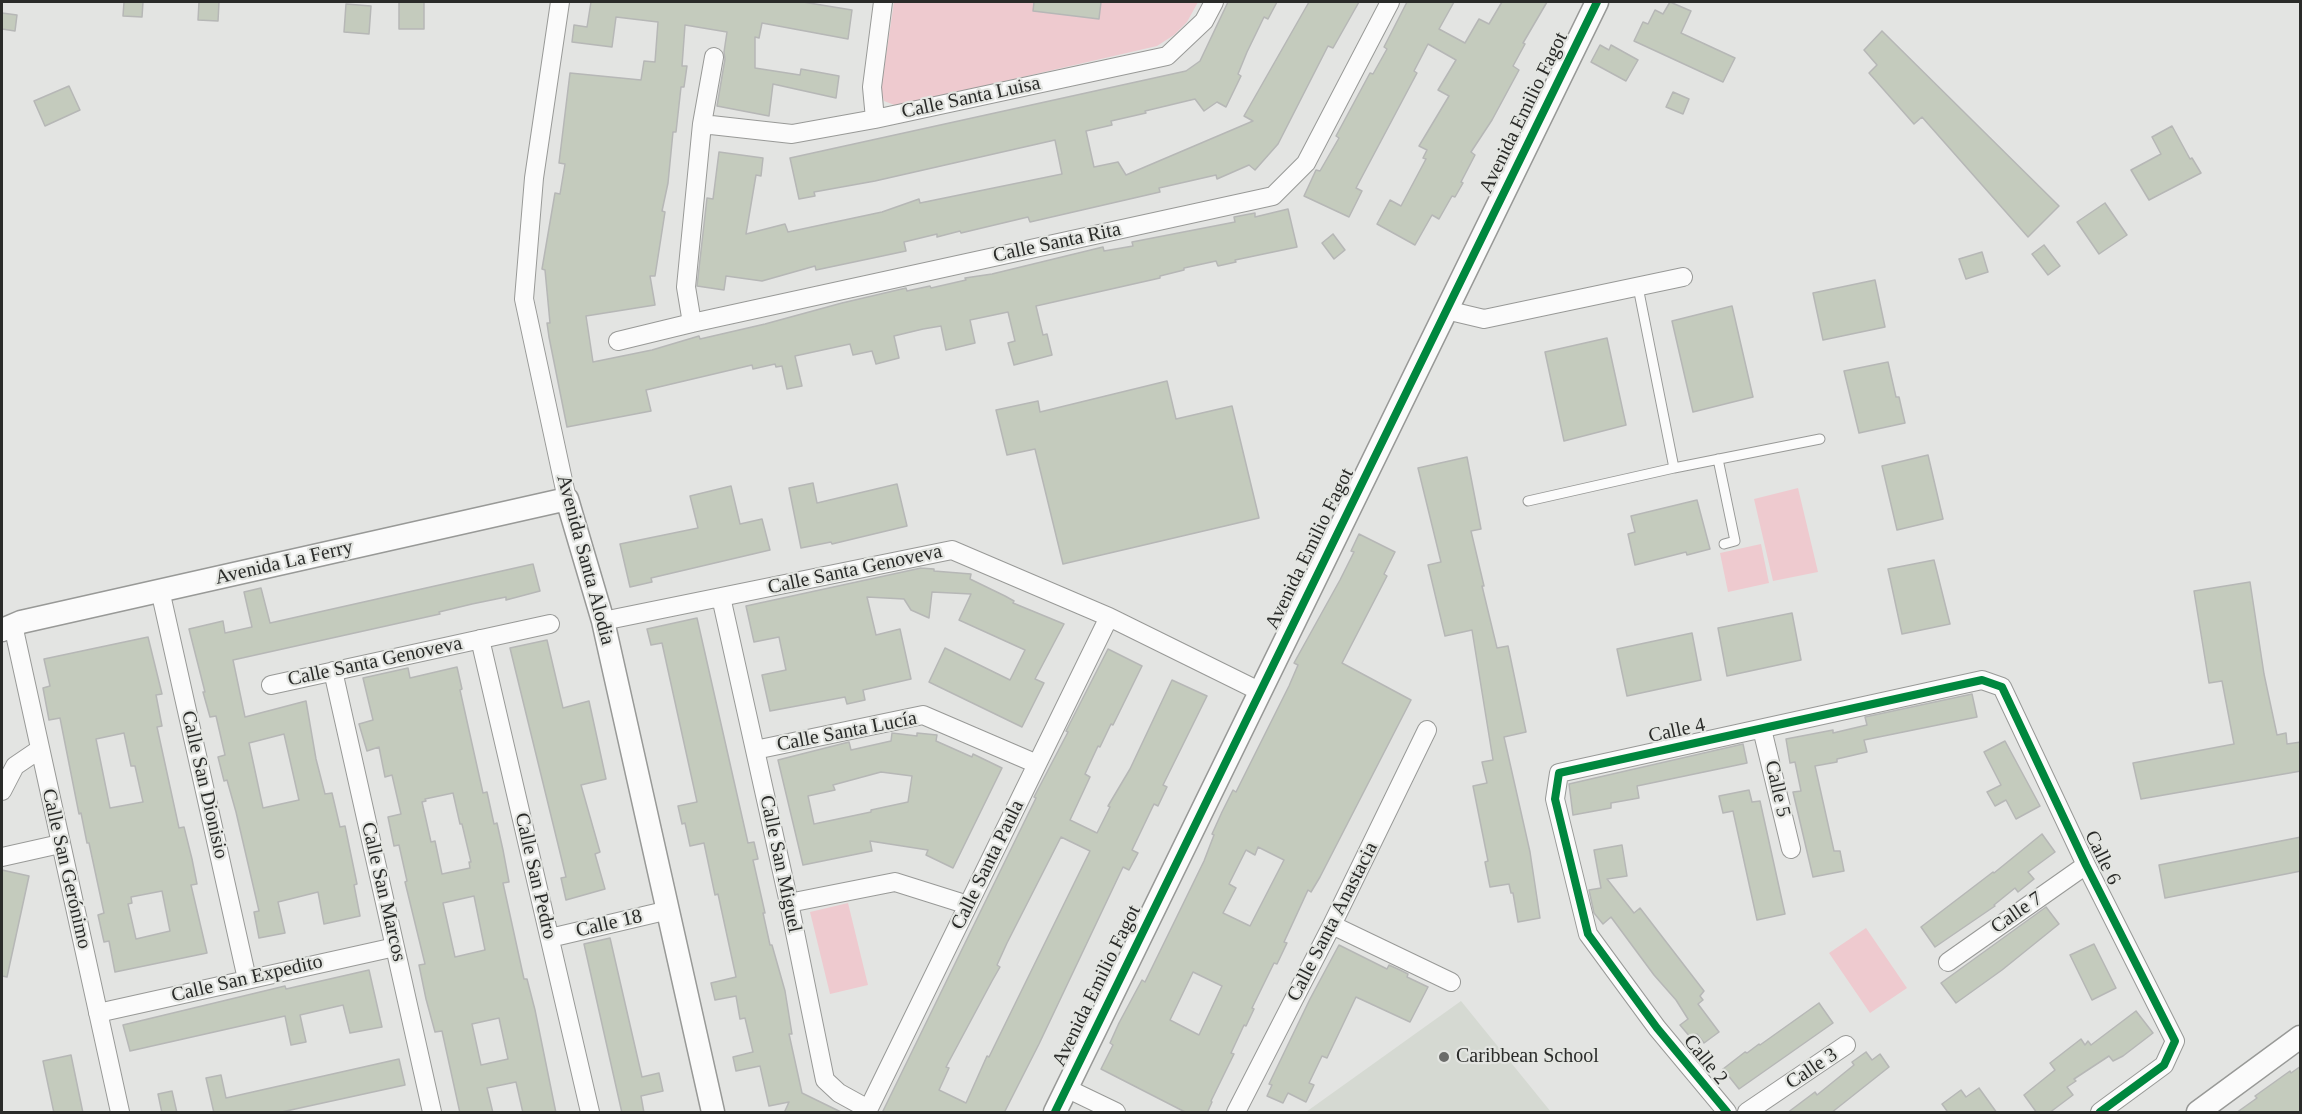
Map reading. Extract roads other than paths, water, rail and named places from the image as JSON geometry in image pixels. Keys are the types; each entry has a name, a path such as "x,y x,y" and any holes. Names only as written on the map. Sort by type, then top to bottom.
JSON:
{"street":[{"name":"Avenida Santa Alodia","path":"560,2 534,178 524,299 567,499 603,621 713,1113"},
{"path":"875,119 872,87 884,2"},
{"name":"Calle Santa Luisa","path":"702,124 792,134 875,119 1167,56 1204,21 1214,2"},
{"name":"Calle Santa Rita","path":"618,341 1273,196 1306,163 1390,2"},
{"name":"Avenida Emilio Fagot","path":"1054,1113 1596,2"},
{"path":"692,323 686,287 702,124 714,57"},
{"path":"1446,310 1484,319 1683,277"},
{"name":"Avenida La Ferry","path":"7,628 21,622 567,499"},
{"name":"Calle Santa Genoveva","path":"603,621 952,550 1108,617 1259,691"},
{"name":"Calle San Dionisio","path":"160,590 247,979"},
{"name":"Calle San Miguel","path":"721,597 789,903 825,1080 839,1093 868,1111"},
{"name":"Calle Santa Paula","path":"868,1111 1108,617"},
{"name":"Calle Santa Genoveva","path":"271,685 550,624"},
{"name":"Calle San Gerónimo","path":"7,628 40,749 120,1113"},
{"name":"Calle San Pedro","path":"480,639 590,1113"},
{"name":"Calle San Marcos","path":"333,671 432,1113"},
{"name":"Calle 4","path":"1658,1028 1588,934 1555,799 1559,773 1982,680 2001,687 2036,756"},
{"name":"Calle Santa Lucía","path":"755,750 923,715 1037,764"},
{"name":"Calle 5","path":"1762,729 1791,849"},
{"name":"Calle Santa Anastacia","path":"1236,1113 1332,925 1427,730"},
{"path":"2,792 15,766 40,749"},
{"name":"Calle 6","path":"2036,756 2086,865 2175,1041 2164,1065 2100,1113"},
{"path":"2,857 60,844"},
{"name":"Calle 7","path":"1948,962 2086,865"},
{"path":"789,903 896,882 968,905"},
{"name":"Calle 18","path":"550,938 669,910"},
{"path":"1332,925 1451,982"},
{"name":"Calle San Expedito","path":"98,1013 395,947"},
{"name":"Calle 2","path":"1658,1028 1727,1113"},
{"path":"2198,1113 2301,1037"},
{"name":"Calle 3","path":"1747,1113 1846,1045"},
{"path":"1066,1088 1116,1113"}],"lane":[{"path":"1638,287 1674,468"},
{"path":"1528,501 1674,468 1820,439"},
{"path":"1718,459 1735,541 1724,544"}],"place":[{"name":"Caribbean School","path":"1444,1057"}]}
